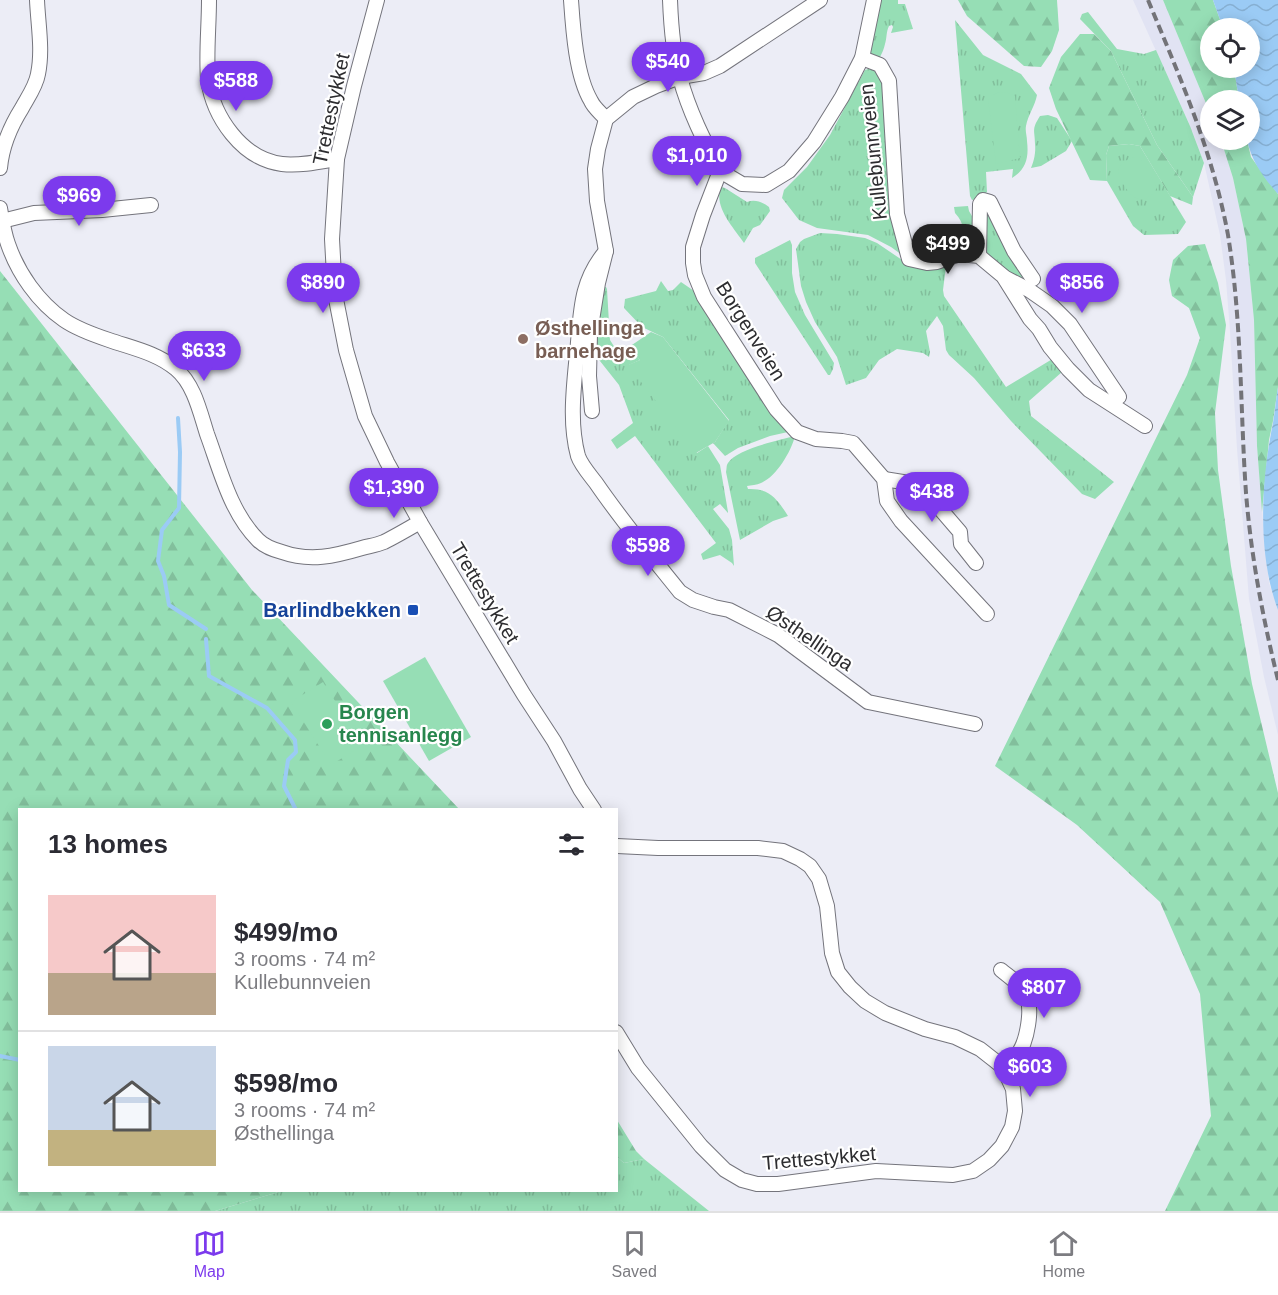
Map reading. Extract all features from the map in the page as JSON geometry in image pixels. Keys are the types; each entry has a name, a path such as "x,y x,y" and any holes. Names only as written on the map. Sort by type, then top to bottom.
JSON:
{"street":[{"path":"0,168 5,141 38,75 37,0"},
{"path":"209,0 208,80 221,118 234,137 246,149 281,164 303,164 337,159"},
{"name":"Trettestykket","path":"377,0 337,159 332,239 335,294 346,350 365,416 387,462 420,522 593,808"},
{"path":"571,0 574,36 585,90 591,102 606,119"},
{"path":"670,0 673,42 680,77 702,138 720,171 742,184 766,185 789,171 814,142 842,97 862,58 874,0"},
{"path":"592,411 590,333 606,251 597,201 595,169 606,119 633,97 656,86 680,77 695,76 720,66 820,0"},
{"name":"Kullebunnveien","path":"862,58 880,65 889,81 897,214 909,259 927,263 960,254 979,256"},
{"name":"Borgenveien","path":"720,171 693,247 695,275 704,297 776,409 797,432 816,439 853,443 884,479 887,501 901,521 987,614"},
{"path":"1033,279 1014,251 990,202 983,200 979,212 979,256 1003,276 1052,306 1071,324 1119,397"},
{"path":"151,205 102,210 1,214 8,244 31,289 64,320 108,340 143,351 177,369 187,382 195,400 232,501 245,524 259,541 292,556 319,558 336,556 383,543 420,522"},
{"name":"Østhellinga","path":"606,251 590,274 580,311 573,425 579,458 615,511 680,592 693,600 729,610 778,635 868,702 975,724"},
{"path":"1003,276 1030,319 1068,369 1089,390 1145,426"},
{"path":"1068,369 1079,369 1086,365 1090,354"},
{"path":"884,479 909,483 922,489 960,531 961,544 976,563"},
{"path":"618,847 758,848 783,851 800,859 810,866 819,879 827,906 832,952 838,972 850,987 865,1001 885,1013 926,1029 955,1037 980,1049 1003,1067 1017,1056 1025,1039 1029,1006 1025,992 1001,970"},
{"name":"Trettestykket","path":"618,1035 638,1068 701,1146 725,1170 742,1180 756,1184 778,1184 876,1171 953,1174 973,1171 1002,1146 1012,1127 1015,1111 1013,1089 1003,1067"}],"shaded area":[{"path":"1133,0 1163,0 1200,90 1200,150 1224,150 1233,178 1246,239 1254,320 1257,446 1265,546 1269,583 1278,610 1278,735 1249,599 1226,280 1220,235 1204,163 1190,126"}],"green space":[{"path":"881,0 898,0 898,4 905,4 913,29 891,33 893,27 889,26 885,46 880,57 875,58 869,53"},
{"path":"958,0 1057,0 1059,30 1052,51 1041,67 1024,66 967,16"},
{"path":"1163,0 1213,0 1219,18 1200,18 1200,78 1236,78 1237,90 1200,90"},
{"path":"1088,12 1117,49 1144,54 1156,50 1204,163 1193,197 1157,145 1111,51 1080,19 1082,14"},
{"path":"955,20 983,55 1021,74 1037,95 1026,126 1027,153 1023,167 1012,178 1013,169 986,172 987,192 972,200 970,196"},
{"path":"1080,34 1094,34 1111,51 1157,145 1193,197 1192,205 1170,196 1140,146 1129,144 1109,146 1106,155 1107,181 1090,180 1056,109 1049,88 1061,57"},
{"path":"875,67 883,79 902,255 868,235 817,228 799,220 782,198 784,190 807,167 830,135 865,70"},
{"path":"999,92 1015,96 1020,158 996,164 988,99"},
{"path":"1048,115 1057,118 1072,141 1066,151 1041,166 1031,168 1035,153 1035,124 1040,116"},
{"path":"1129,144 1140,146 1186,222 1178,234 1144,235 1133,226 1107,181 1106,155 1109,146"},
{"path":"1224,150 1249,150 1251,157 1278,194 1278,387 1269,440 1262,512 1257,446 1254,320 1246,239 1233,178"},
{"path":"1140,158 1157,187 1151,196 1142,199 1128,192 1118,171 1125,161"},
{"path":"721,187 747,202 758,201 769,207 770,211 760,225 753,228 744,243 722,210 719,195"},
{"path":"968,206 976,223 973,250 961,249 963,230 954,207"},
{"path":"985,207 1030,280 1028,285 985,257"},
{"path":"820,233 865,238 877,243 908,264 946,266 944,296 1006,387 1054,358 1062,372 1029,401 1031,416 1114,482 1095,499 1082,494 1011,421 974,378 949,355 946,350 943,326 937,316 926,331 929,357 923,353 897,349 879,360 866,378 846,385 837,357 815,322 801,286 796,249 804,239"},
{"path":"790,240 795,292 805,315 834,363 830,375 755,263 755,258"},
{"path":"1205,244 1218,283 1226,325 1215,413 1218,470 1231,566 1252,684 1278,793 1278,1211 1165,1211 1211,1116 1200,994 1160,902 1077,825 995,766 1187,375 1200,338 1189,308 1172,296 1169,280 1173,260 1188,246"},
{"path":"0,271 252,590 458,808 18,808 18,1192 279,1192 215,1211 0,1211"},
{"path":"661,281 668,291 673,290 681,282 697,293 766,398 768,411 788,432 738,448 725,456 713,443 729,420 663,337 642,327 624,308 625,299 656,291"},
{"path":"604,287 607,289 610,340 615,348 622,350 629,347 640,360 629,365 697,453 708,446 720,465 728,513 720,504 713,509 729,529 734,566 720,555 703,560 701,554 716,543 635,436 617,449 611,440 633,423 619,385 596,356 596,323"},
{"path":"651,332 663,337 729,421 715,442 696,453 628,365 640,360 629,347"},
{"path":"795,436 777,470 767,480 747,486 748,489 762,490 772,496 788,516 773,521 740,540 726,472 727,464 749,449"},
{"path":"425,657 471,737 429,761 383,681"},
{"name":"Borgen tennisanlegg","path":"323,682 363,745 331,765 291,702"},
{"path":"618,1122 636,1151 644,1159 624,1163 618,1158"},
{"path":"618,1158 624,1163 644,1159 709,1211 215,1211 279,1192 618,1192"}],"water":[{"path":"1213,0 1278,0 1278,194 1259,169 1250,150 1260,150 1260,90 1237,90 1236,78 1260,78 1260,18 1219,18"},
{"path":"1278,387 1278,610 1267,565 1263,517 1266,469"}],"waterway":[{"name":"Barlindbekken","path":"178,418 179,508 162,530 158,561 164,576 169,605 206,629"},
{"name":"Barlindbekken","path":"206,639 209,676 267,708 295,740 296,752 288,760 284,786 295,808"},
{"path":"0,1056 18,1060"}],"railway":[{"path":"1148,0 1205,145 1228,235 1236,300 1248,517 1258,587 1278,680"}],"place":[{"name":"Østhellinga barnehage","path":"523,339"},
{"name":"Barlindbekken","path":"413,610"},
{"name":"Borgen tennisanlegg","path":"327,724"}]}
